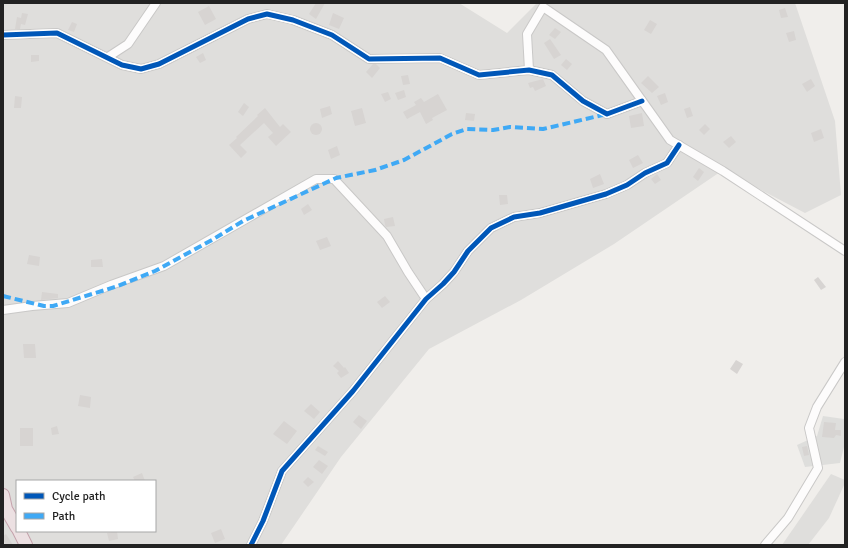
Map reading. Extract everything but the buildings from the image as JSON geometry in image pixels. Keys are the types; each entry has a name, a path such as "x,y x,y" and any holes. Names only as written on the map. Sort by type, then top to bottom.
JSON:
{"highway":[{"path":"3,495 6,515 16,527"},
{"path":"20,532 26,545"}],"street":[{"path":"108,57 128,44 156,3"},
{"path":"529,70 527,34 543,7 606,50 670,140 729,175 845,251"},
{"path":"3,35 57,33 122,65 142,69 159,64 248,19 267,14 293,20 332,35 369,59 440,58 479,75 529,70 552,75 583,101 607,114 642,101"},
{"path":"251,545 263,521 282,471 353,391 426,299 444,284 468,251 491,228 514,218 540,213 591,199 627,185 645,173 667,163 680,145"},
{"path":"3,310 68,303 111,285 164,266 316,179 334,179 381,229 426,299"},
{"path":"765,545 788,518 818,468 808,428 817,407 845,362"}],"shaded area":[{"path":"3,3 459,3 507,33 537,3 795,3 835,121 841,195 805,213 723,170 614,244 521,300 429,349 341,457 281,545 3,545"},
{"path":"823,416 844,419 845,443 840,463 805,467 797,445 817,436"},
{"path":"831,474 845,480 845,483 829,518 808,545 782,545"}],"marked path":[{"path":"3,296 44,306 53,306 118,286 155,271 212,240 243,221 336,178 375,170 404,160 452,134 467,129 493,130 510,127 543,129 607,114"}],"cycle path":[{"path":"3,35 57,33 122,65 141,69 159,64 248,19 267,14 293,20 332,35 369,59 440,58 479,75 529,70 552,75 583,101 607,114 642,101"},
{"path":"251,545 263,521 282,471 353,391 426,299 454,272 468,251 491,228 514,217 540,213 606,194 627,185 645,173 667,163 679,145"}]}
